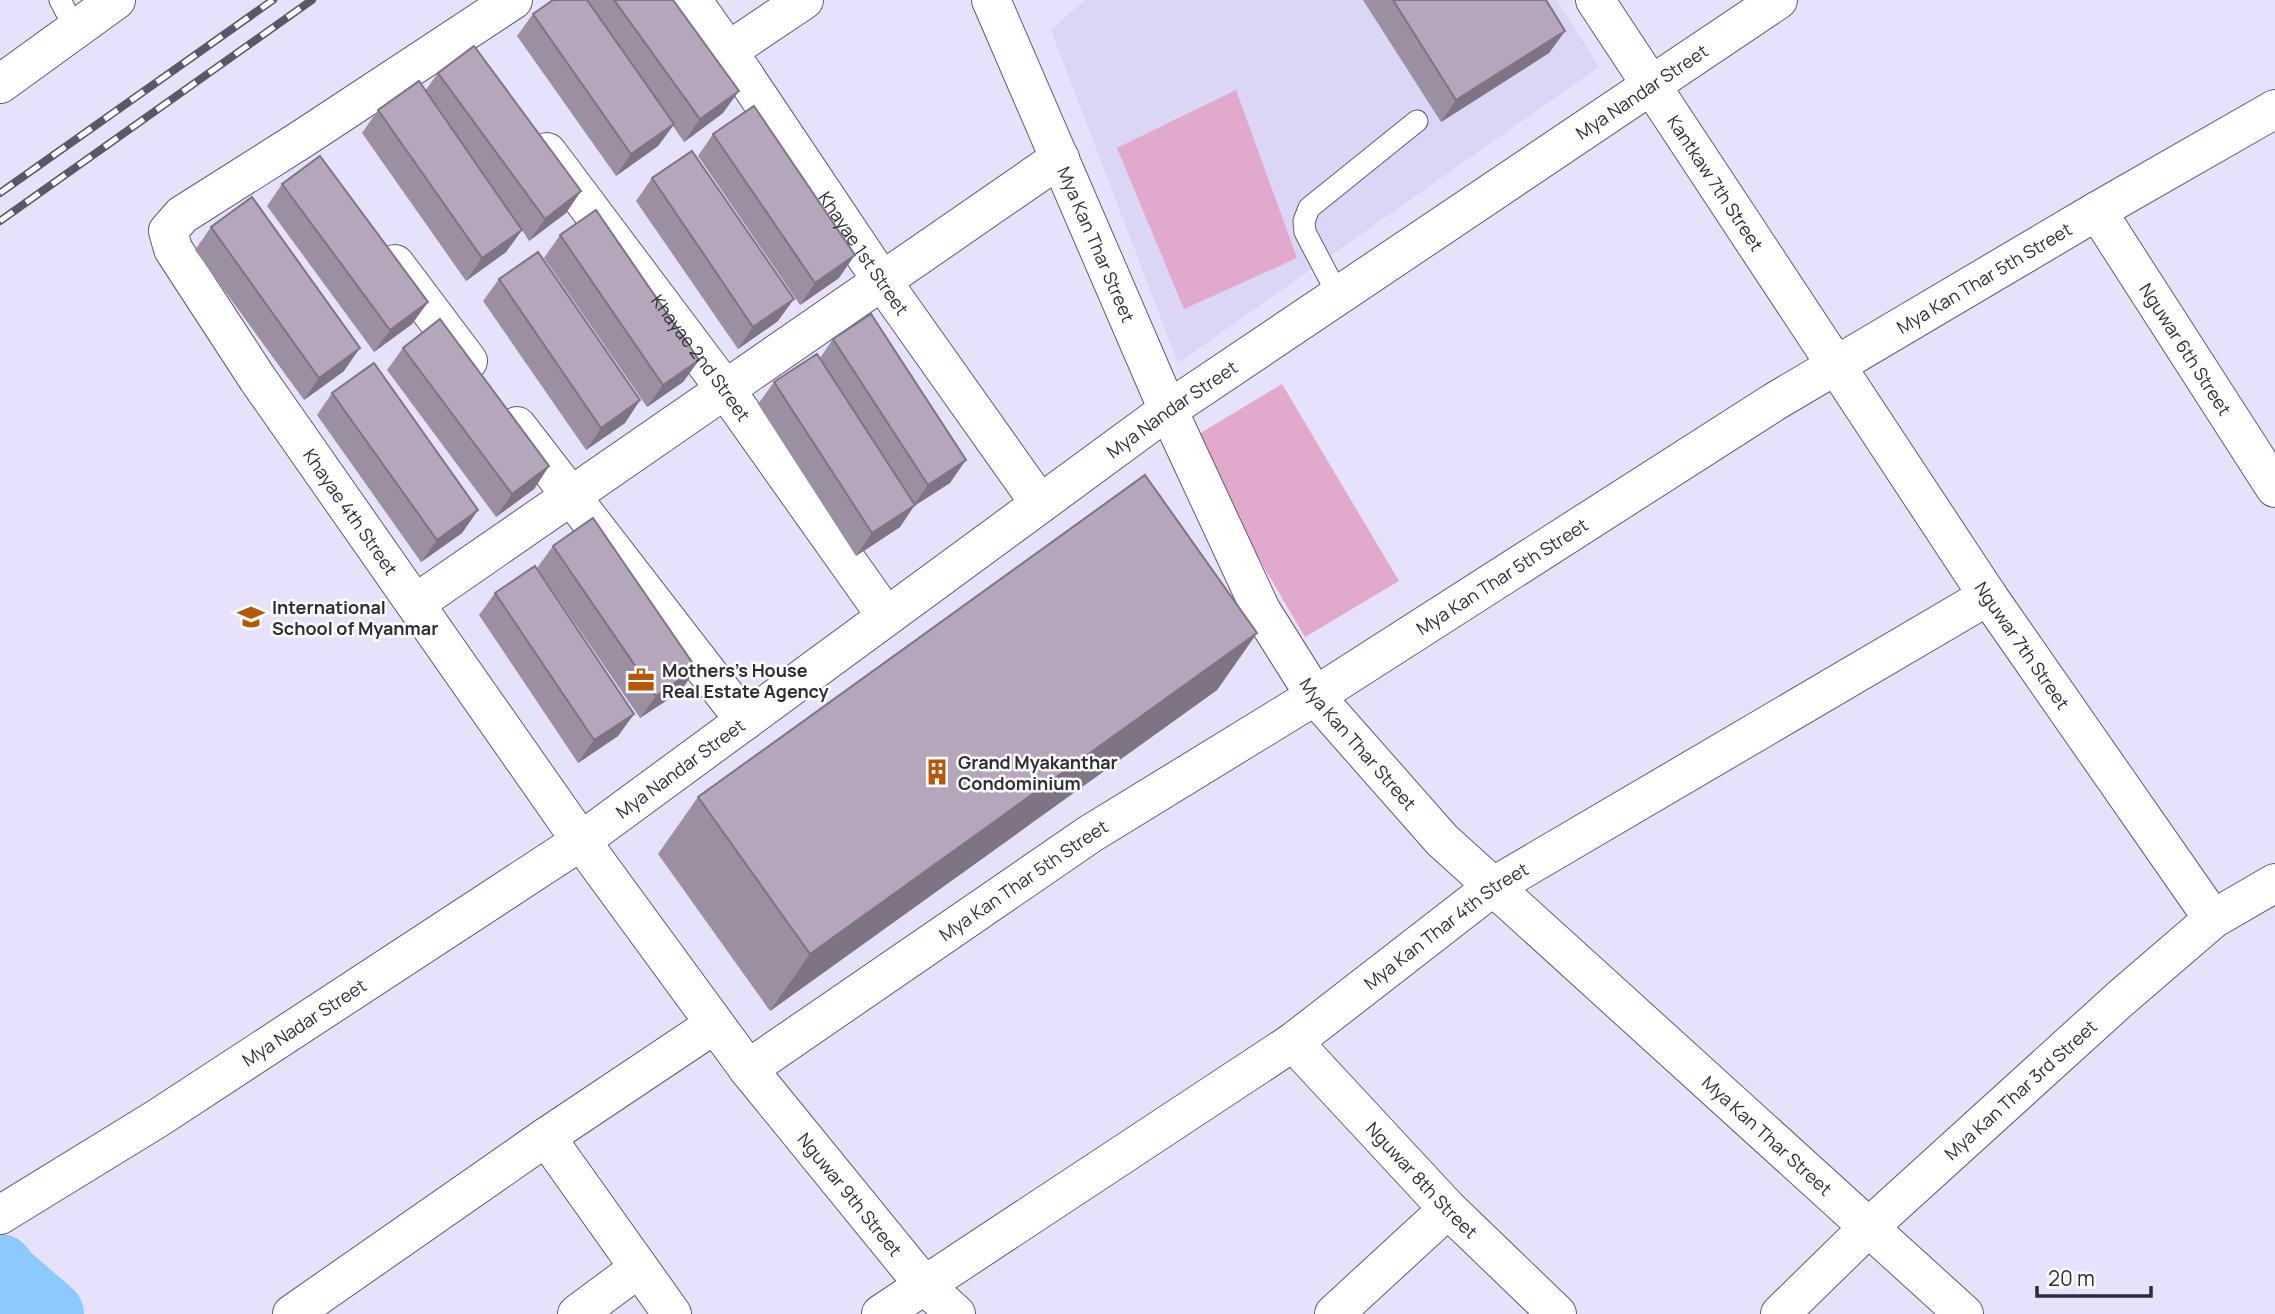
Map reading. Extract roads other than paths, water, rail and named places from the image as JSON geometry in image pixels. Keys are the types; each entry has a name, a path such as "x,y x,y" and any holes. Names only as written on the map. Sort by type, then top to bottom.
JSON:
{"street":[{"path":"0,83 67,14 116,0"},
{"name":"Khayae 4th Street","path":"513,0 468,46 310,150 181,215 168,231 173,249 257,378 581,842 715,1024"},
{"name":"Khayae 1st Street","path":"692,0 882,281 1040,504"},
{"path":"728,51 804,0"},
{"name":"Mya Kan Thar Street","path":"991,0 1168,410 1261,610 1315,696 1442,840 1964,1314"},
{"name":"Kantkaw 7th Street","path":"1595,0 1835,367"},
{"name":"Mya Nandar Street","path":"581,842 1168,410 1778,0"},
{"name":"Mya Kan Thar 5th Street","path":"748,1069 1090,834 1315,696 1762,410 2097,211 2275,109"},
{"name":"Khayae 2nd Street","path":"526,124 725,389 886,616"},
{"path":"416,603 1060,158"},
{"name":"Nguwar 6th Street","path":"2097,211 2275,488"},
{"path":"377,240 569,497 745,721"},
{"name":"Nguwar 7th Street","path":"1835,367 1988,596 2213,919"},
{"name":"Mya Kan Thar 4th Street","path":"881,1314 1293,1042 1494,886 1988,596"},
{"name":"Mya Nadar Street","path":"12,1207 169,1111 581,842"},
{"name":"Mya Kan Thar 3rd Street","path":"1780,1314 1869,1227 2120,999 2213,919 2275,883"},
{"path":"292,1314 545,1137 715,1024"},
{"name":"Nguwar 9th Street","path":"715,1024 748,1069 923,1285 956,1314"},
{"name":"Nguwar 8th Street","path":"1293,1042 1448,1209 1557,1314"},
{"path":"545,1137 672,1314"},
{"path":"1334,1314 1448,1209"},
{"path":"577,1314 639,1268"}],"lane":[{"path":"1338,295 1305,232 1304,220 1309,208 1418,121"}],"waterway":[{"path":"0,1268 50,1314"}],"railway":[{"path":"0,193 273,0"},
{"path":"0,221 312,0"}],"place":[{"name":"International School of Myanmar","path":"251,617"},
{"name":"Mothers’s House Real Estate Agency","path":"641,680"},
{"name":"Grand Myakanthar Condominium","path":"937,772"}]}
